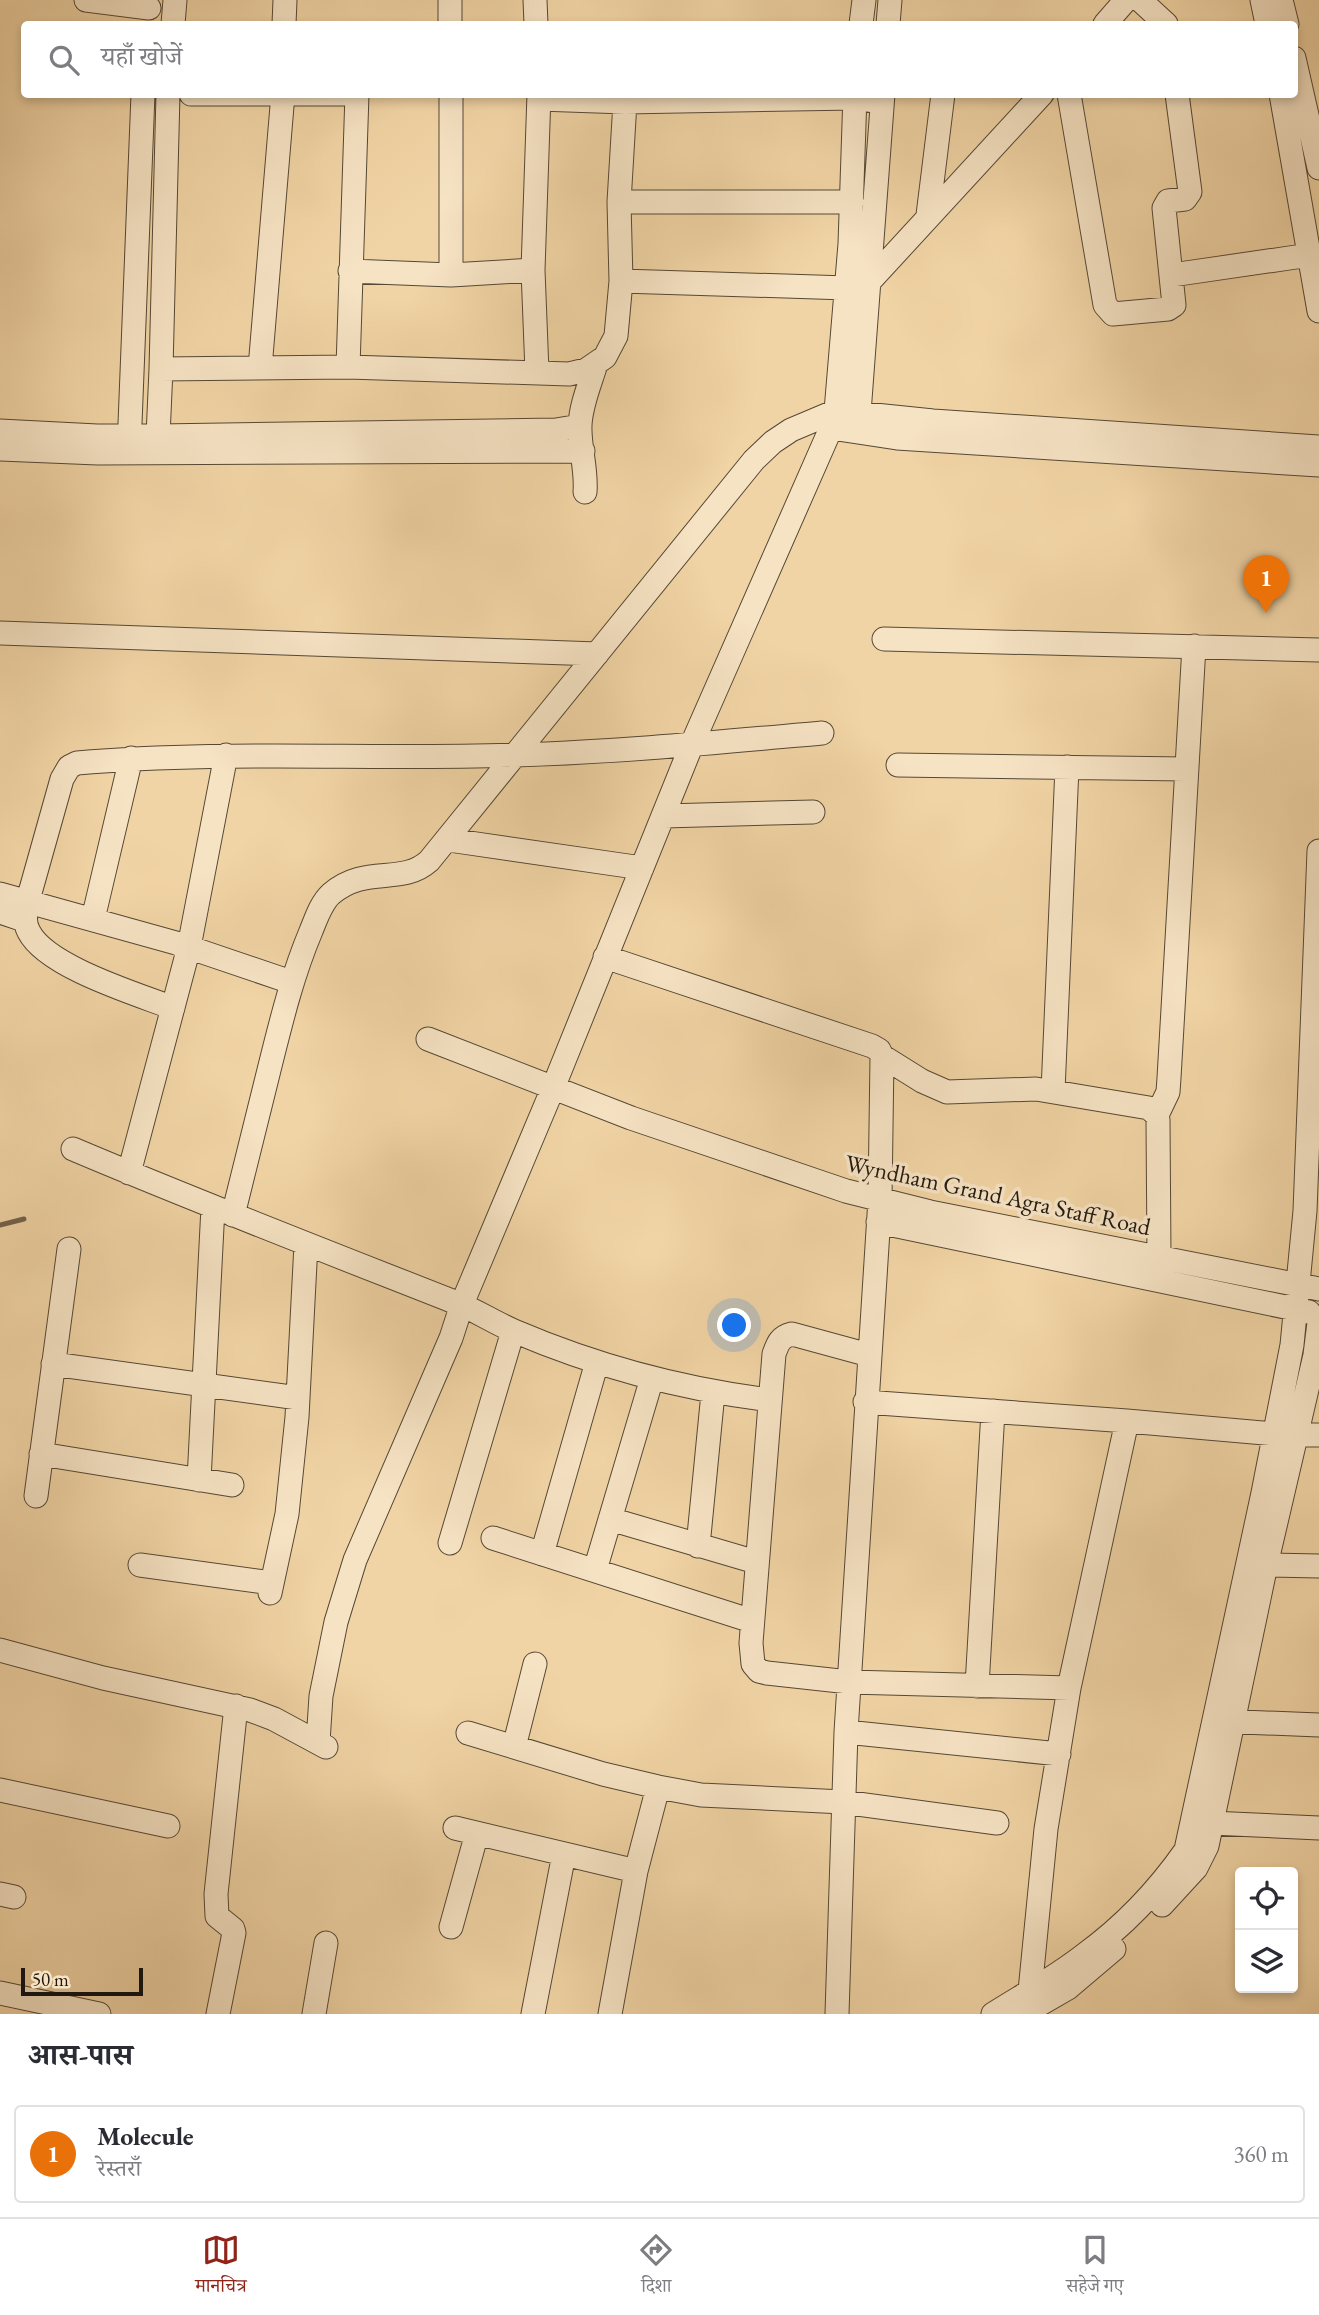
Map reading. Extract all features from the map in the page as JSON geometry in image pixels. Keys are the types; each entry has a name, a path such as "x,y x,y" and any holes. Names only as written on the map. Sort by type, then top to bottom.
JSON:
{"street":[{"path":"86,0 149,11"},
{"path":"173,21 175,0"},
{"path":"284,21 285,0"},
{"path":"450,0 450,21"},
{"path":"535,0 536,21"},
{"path":"861,21 863,0"},
{"path":"1108,21 1126,0"},
{"path":"1140,0 1163,21"},
{"path":"1262,0 1266,21"},
{"path":"1281,0 1286,21"},
{"path":"1296,172 1319,165 1298,75"},
{"path":"129,444 143,98"},
{"path":"156,444 162,369 168,98"},
{"path":"260,368 283,98"},
{"path":"348,367 357,98"},
{"path":"450,98 451,275"},
{"path":"537,372 533,270 539,98"},
{"path":"556,98 625,102 778,98"},
{"path":"855,98 852,202 857,285 858,423"},
{"path":"0,1650 103,1678 236,1706 274,1719 322,1745 321,1696 336,1622 355,1560 451,1338 462,1304 553,1088 692,744 834,419 857,285 882,98"},
{"path":"928,215 943,98"},
{"path":"621,281 857,285 928,215 1038,98"},
{"path":"1070,98 1107,309 1113,314 1172,308 1175,302 1164,208 1168,201 1185,199 1190,192 1178,98"},
{"path":"1282,98 1319,311"},
{"path":"162,369 348,367 575,373 596,364 605,357 616,336 621,281 619,202 625,102"},
{"path":"619,202 852,202"},
{"path":"1172,275 1296,257"},
{"path":"350,271 451,275 533,270"},
{"path":"585,492 586,477 580,426 596,364"},
{"path":"200,1480 205,1384 223,1211 291,982 320,909 328,896 351,880 385,874 408,874 420,869 449,840 754,460 773,442 791,430 834,419 858,423 947,422 1319,447"},
{"path":"858,423 897,438 1319,465"},
{"path":"156,444 556,430 580,426"},
{"path":"0,431 129,444"},
{"path":"0,449 156,444 583,451"},
{"path":"0,633 597,654"},
{"path":"884,639 1319,650"},
{"path":"1159,1257 1157,1115 1167,1092 1169,1078 1194,646"},
{"path":"173,1008 94,978 55,957 29,934 26,910 65,772 76,763 226,754 516,755 822,733"},
{"path":"129,1172 190,947 226,754"},
{"path":"93,919 131,758"},
{"path":"898,765 1186,769"},
{"path":"1053,1091 1067,767"},
{"path":"664,816 813,813"},
{"path":"449,840 642,867"},
{"path":"993,2014 1029,2004 1090,1972 1160,1907 1196,1868 1207,1846 1223,1722 1297,1435 1292,1345 1295,1309 1308,1287 1305,1211 1319,851"},
{"path":"0,894 26,910"},
{"path":"0,912 26,910 93,919 190,947 291,982"},
{"path":"605,957 872,1046 882,1056 928,1085 947,1092 1017,1088 1053,1091 1149,1108 1157,1115"},
{"name":"Wyndham Grand Agra Staff Road","path":"428,1039 631,1118 808,1178 879,1211 930,1212 1308,1287"},
{"path":"837,2014 846,1732 879,1211 882,1056"},
{"path":"73,1149 462,1304 513,1331 597,1362 713,1393 770,1400"},
{"path":"879,1211 1319,1314"},
{"path":"140,1565 271,1588 287,1514 298,1398 306,1244"},
{"path":"36,1496 69,1249"},
{"path":"1029,2004 1121,1924 1163,1882 1186,1850 1266,1565 1315,1355 1319,1323"},
{"path":"450,1543 513,1331"},
{"path":"869,1355 792,1334 778,1342 774,1354 756,1562 751,1654 753,1664 759,1671 849,1682 1069,1688"},
{"path":"542,1554 597,1362"},
{"path":"53,1364 298,1398"},
{"path":"595,1570 652,1378"},
{"path":"698,1546 713,1393"},
{"path":"866,1402 1297,1435"},
{"path":"977,1686 993,1411"},
{"path":"1029,2004 1046,1829 1069,1688 1127,1421"},
{"path":"41,1454 232,1485"},
{"path":"610,1520 756,1562"},
{"path":"493,1538 752,1622"},
{"path":"1266,1565 1319,1566"},
{"path":"514,1747 535,1664"},
{"path":"218,2014 234,1933 233,1929 217,1916 216,1894 236,1706"},
{"path":"1223,1722 1319,1725"},
{"path":"846,1732 1059,1754"},
{"path":"468,1733 658,1787 701,1795 843,1802 998,1823"},
{"path":"610,2014 636,1871 658,1787"},
{"path":"0,1790 168,1826"},
{"path":"1211,1823 1319,1828"},
{"path":"451,1927 466,1830 636,1871"},
{"path":"533,2014 564,1854"},
{"path":"314,2014 326,1943"},
{"path":"0,1993 65,2010 99,2014"}],"waterway":[{"path":"0,1225 24,1219"}],"place":[{"name":"Molecule","path":"1266,613"}]}
